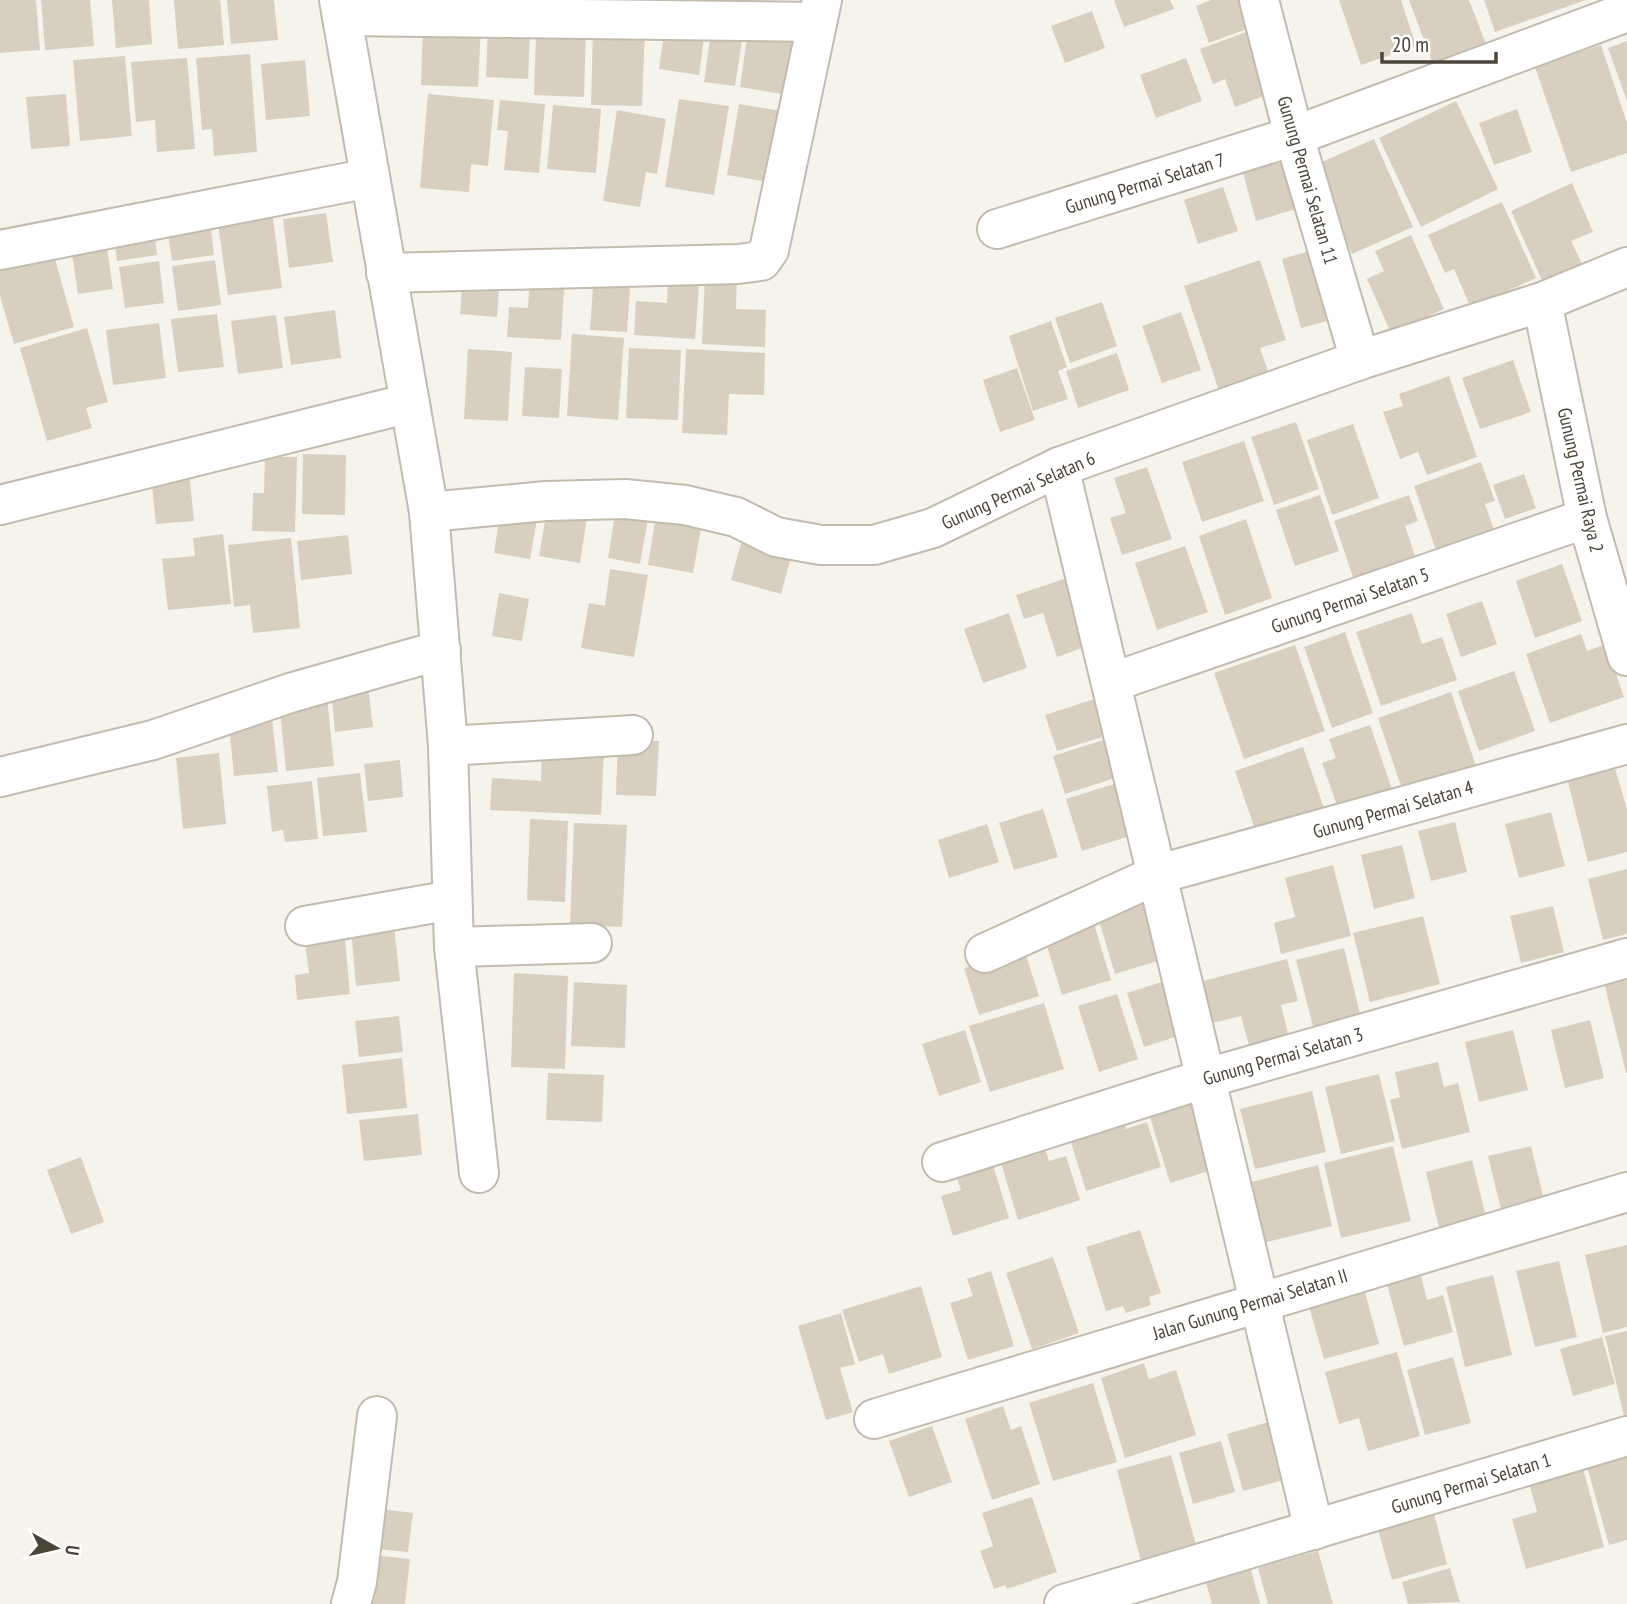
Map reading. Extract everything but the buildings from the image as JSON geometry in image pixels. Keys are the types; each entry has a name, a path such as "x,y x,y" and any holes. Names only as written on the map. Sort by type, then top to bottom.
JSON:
{"street":[{"name":"Gunung Permai Selatan 11","path":"1259,0 1294,136 1360,359"},
{"path":"386,273 738,264 761,261 769,250 819,11 341,8 386,273 429,512 448,746 454,947 479,1173"},
{"name":"Gunung Permai Selatan 7","path":"997,229 1294,136 1627,12"},
{"path":"0,250 370,178"},
{"name":"Gunung Permai Selatan 6","path":"429,512 546,501 625,499 685,505 736,517 776,537 821,545 874,545 933,528 1059,467 1360,359 1542,302 1627,267"},
{"name":"Gunung Permai Raya 2","path":"1542,302 1587,518 1618,589 1627,656"},
{"path":"0,505 410,403"},
{"path":"1059,467 1113,682 1314,1530"},
{"name":"Gunung Permai Selatan 5","path":"1113,682 1587,518"},
{"path":"0,777 153,740 290,694 440,650"},
{"path":"448,746 633,735"},
{"name":"Gunung Permai Selatan 4","path":"985,953 1159,874 1627,744"},
{"path":"305,926 452,900"},
{"path":"454,947 592,943"},
{"name":"Gunung Permai Selatan 3","path":"942,1162 1207,1078 1627,958"},
{"name":"Jalan Gunung Permai Selatan II","path":"874,1419 1260,1300 1627,1192"},
{"path":"351,1604 357,1582 377,1416"},
{"name":"Gunung Permai Selatan 1","path":"1063,1604 1627,1436"}]}
